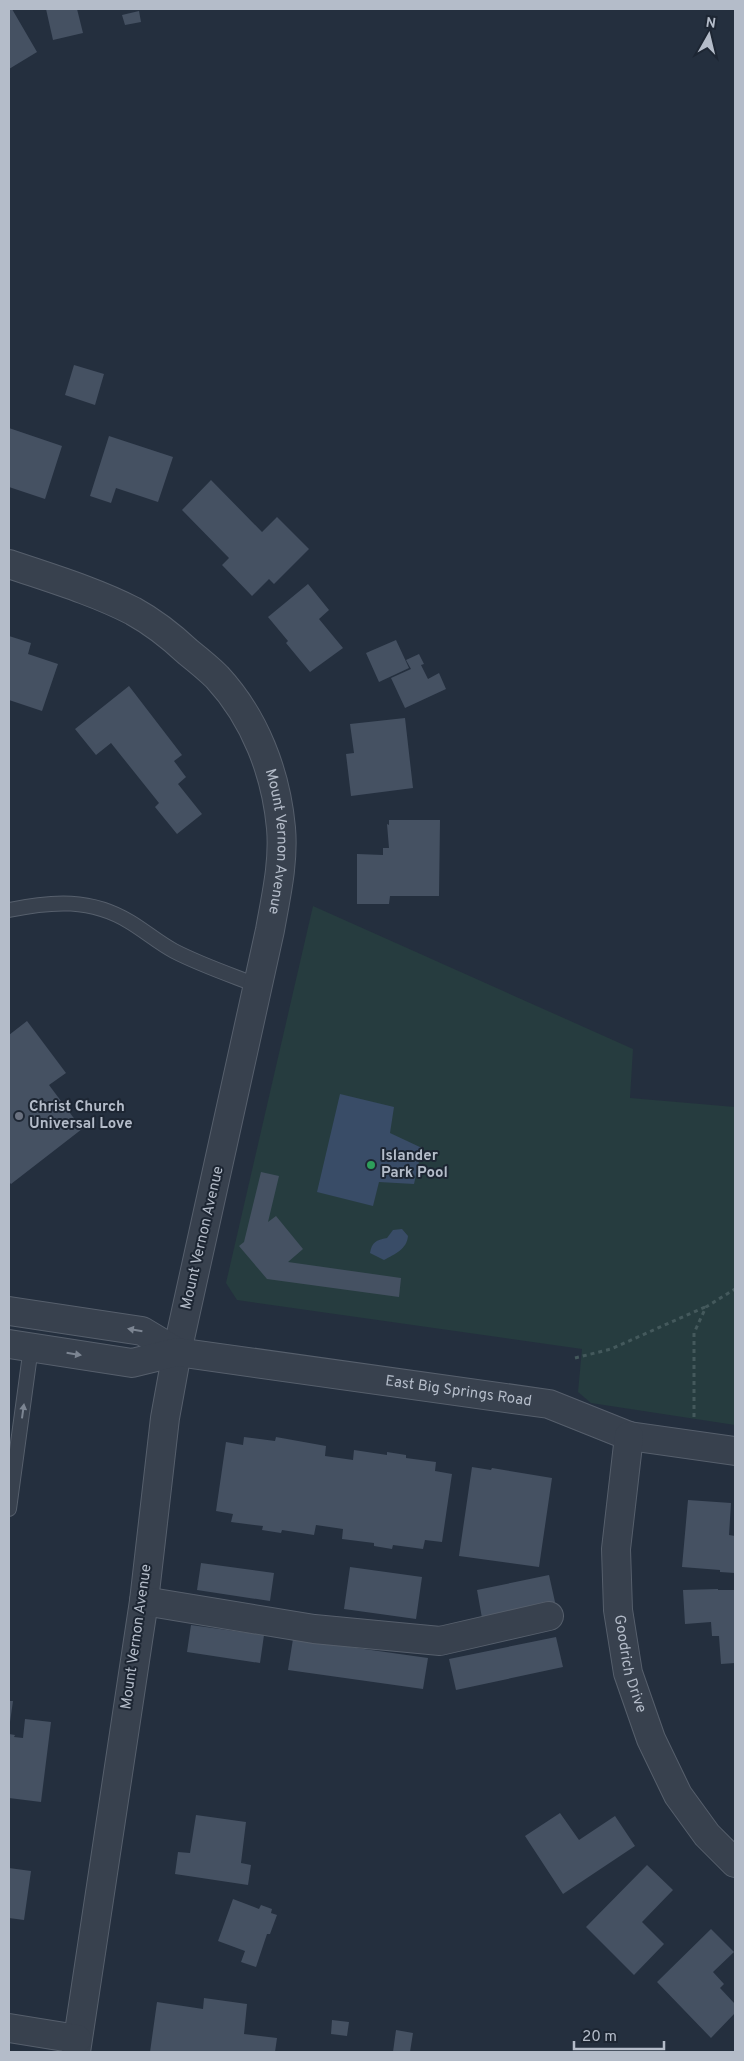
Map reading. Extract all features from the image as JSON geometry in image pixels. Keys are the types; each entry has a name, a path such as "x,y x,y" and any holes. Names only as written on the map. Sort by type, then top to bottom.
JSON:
{"street":[{"name":"Mount Vernon Avenue","path":"9,564 65,582 134,612 176,640 217,677 244,713 267,757 277,795 281,830 280,876 259,986 177,1352 165,1418 144,1601 76,2045"},
{"path":"9,1311 142,1330 177,1352"},
{"path":"20,1346 132,1363 177,1352"},
{"name":"East Big Springs Road","path":"177,1352 549,1404 629,1436 735,1451"},
{"name":"Goodrich Drive","path":"629,1436 616,1549 618,1610 628,1673 651,1739 678,1794 707,1835 735,1864"},
{"path":"144,1601 314,1629 440,1641 549,1616"},
{"path":"9,2028 76,2045"}],"lane":[{"path":"9,910 32,905 75,903 101,907 128,921 173,951 259,986"},
{"path":"9,1510 16,1460 20,1346"}],"path":[{"path":"575,1358 611,1349 706,1306 735,1288"},
{"path":"694,1445 694,1333 706,1306"}],"green space":[{"path":"313,906 633,1049 630,1098 735,1107 735,1425 591,1403 578,1392 582,1349 237,1300 226,1283"}],"water":[{"name":"Islander Park Pool","path":"340,1094 394,1107 390,1133 422,1148 414,1184 379,1182 373,1206 317,1192"},
{"path":"402,1229 408,1236 400,1251 384,1260 370,1253 375,1242 387,1238 393,1230"}],"building":[{"path":"9,9 12,9 37,52 9,69"},
{"path":"46,9 77,9 83,33 53,40"},
{"path":"139,11 141,22 125,25 122,15"},
{"path":"74,365 104,374 95,405 65,395"},
{"path":"9,428 62,446 45,499 9,487"},
{"path":"109,436 173,457 158,502 116,488 111,503 90,496"},
{"path":"211,480 262,532 277,517 309,549 274,584 269,579 252,596 222,565 229,558 182,510"},
{"path":"308,584 329,610 319,619 343,648 310,672 268,617"},
{"path":"9,636 31,643 28,654 58,664 42,711 9,700"},
{"path":"396,640 409,668 379,682 366,653"},
{"path":"419,654 424,664 421,665 428,679 439,673 446,689 405,708 391,678 411,669 406,660"},
{"path":"129,686 182,755 174,761 186,777 178,784 202,814 177,834 155,807 159,803 111,743 96,755 75,729"},
{"path":"405,718 413,788 351,796 346,754 354,753 350,724"},
{"path":"389,820 440,820 439,896 390,896 389,904 357,904 357,854 383,855 383,848 389,848 387,824 389,825"},
{"path":"27,1021 66,1073 49,1085 82,1129 11,1184 9,1182 9,1035"},
{"path":"261,1172 279,1176 268,1222 276,1216 303,1249 288,1262 401,1278 399,1297 267,1279 239,1246 244,1242"},
{"path":"244,1437 275,1441 276,1437 326,1446 325,1456 353,1460 354,1450 387,1455 387,1452 406,1455 406,1458 436,1462 435,1471 452,1474 442,1542 425,1540 423,1549 393,1545 392,1549 374,1546 374,1543 342,1539 343,1529 316,1525 314,1535 282,1530 281,1533 262,1530 263,1526 231,1522 233,1514 216,1511 226,1442 243,1445"},
{"path":"472,1467 491,1470 492,1468 552,1478 539,1567 459,1556"},
{"path":"688,1500 731,1503 729,1535 735,1536 735,1573 682,1567"},
{"path":"201,1563 274,1573 270,1601 197,1590"},
{"path":"350,1567 422,1577 416,1619 344,1609"},
{"path":"549,1575 555,1602 482,1618 477,1590"},
{"path":"683,1590 735,1590 735,1663 721,1664 719,1636 712,1636 711,1622 685,1624"},
{"path":"191,1625 264,1635 260,1663 187,1652"},
{"path":"556,1637 563,1667 456,1690 449,1659"},
{"path":"293,1639 428,1658 423,1689 288,1670"},
{"path":"9,1701 13,1701 10,1722 9,1722"},
{"path":"25,1719 51,1722 41,1802 9,1798 9,1734 15,1735 14,1737 23,1738"},
{"path":"560,1813 579,1840 615,1816 635,1846 563,1894 525,1836"},
{"path":"196,1815 246,1822 241,1863 251,1865 248,1885 175,1874 178,1852 190,1853"},
{"path":"647,1865 673,1890 642,1922 664,1944 634,1975 586,1927"},
{"path":"9,1868 31,1871 24,1920 9,1918"},
{"path":"233,1899 259,1909 261,1905 272,1909 271,1913 277,1915 270,1934 267,1934 256,1967 241,1962 245,1951 218,1941"},
{"path":"711,1929 734,1952 713,1972 724,1984 720,1988 735,2004 735,2013 711,2038 657,1982"},
{"path":"204,1998 247,2004 244,2034 277,2038 275,2052 150,2052 157,2002 203,2009"},
{"path":"332,2020 349,2022 347,2036 331,2034"},
{"path":"396,2030 413,2033 410,2052 393,2052"}],"place":[{"name":"Christ Church Universal Love","path":"19,1116"},
{"name":"Islander Park Pool","path":"371,1165"}]}
